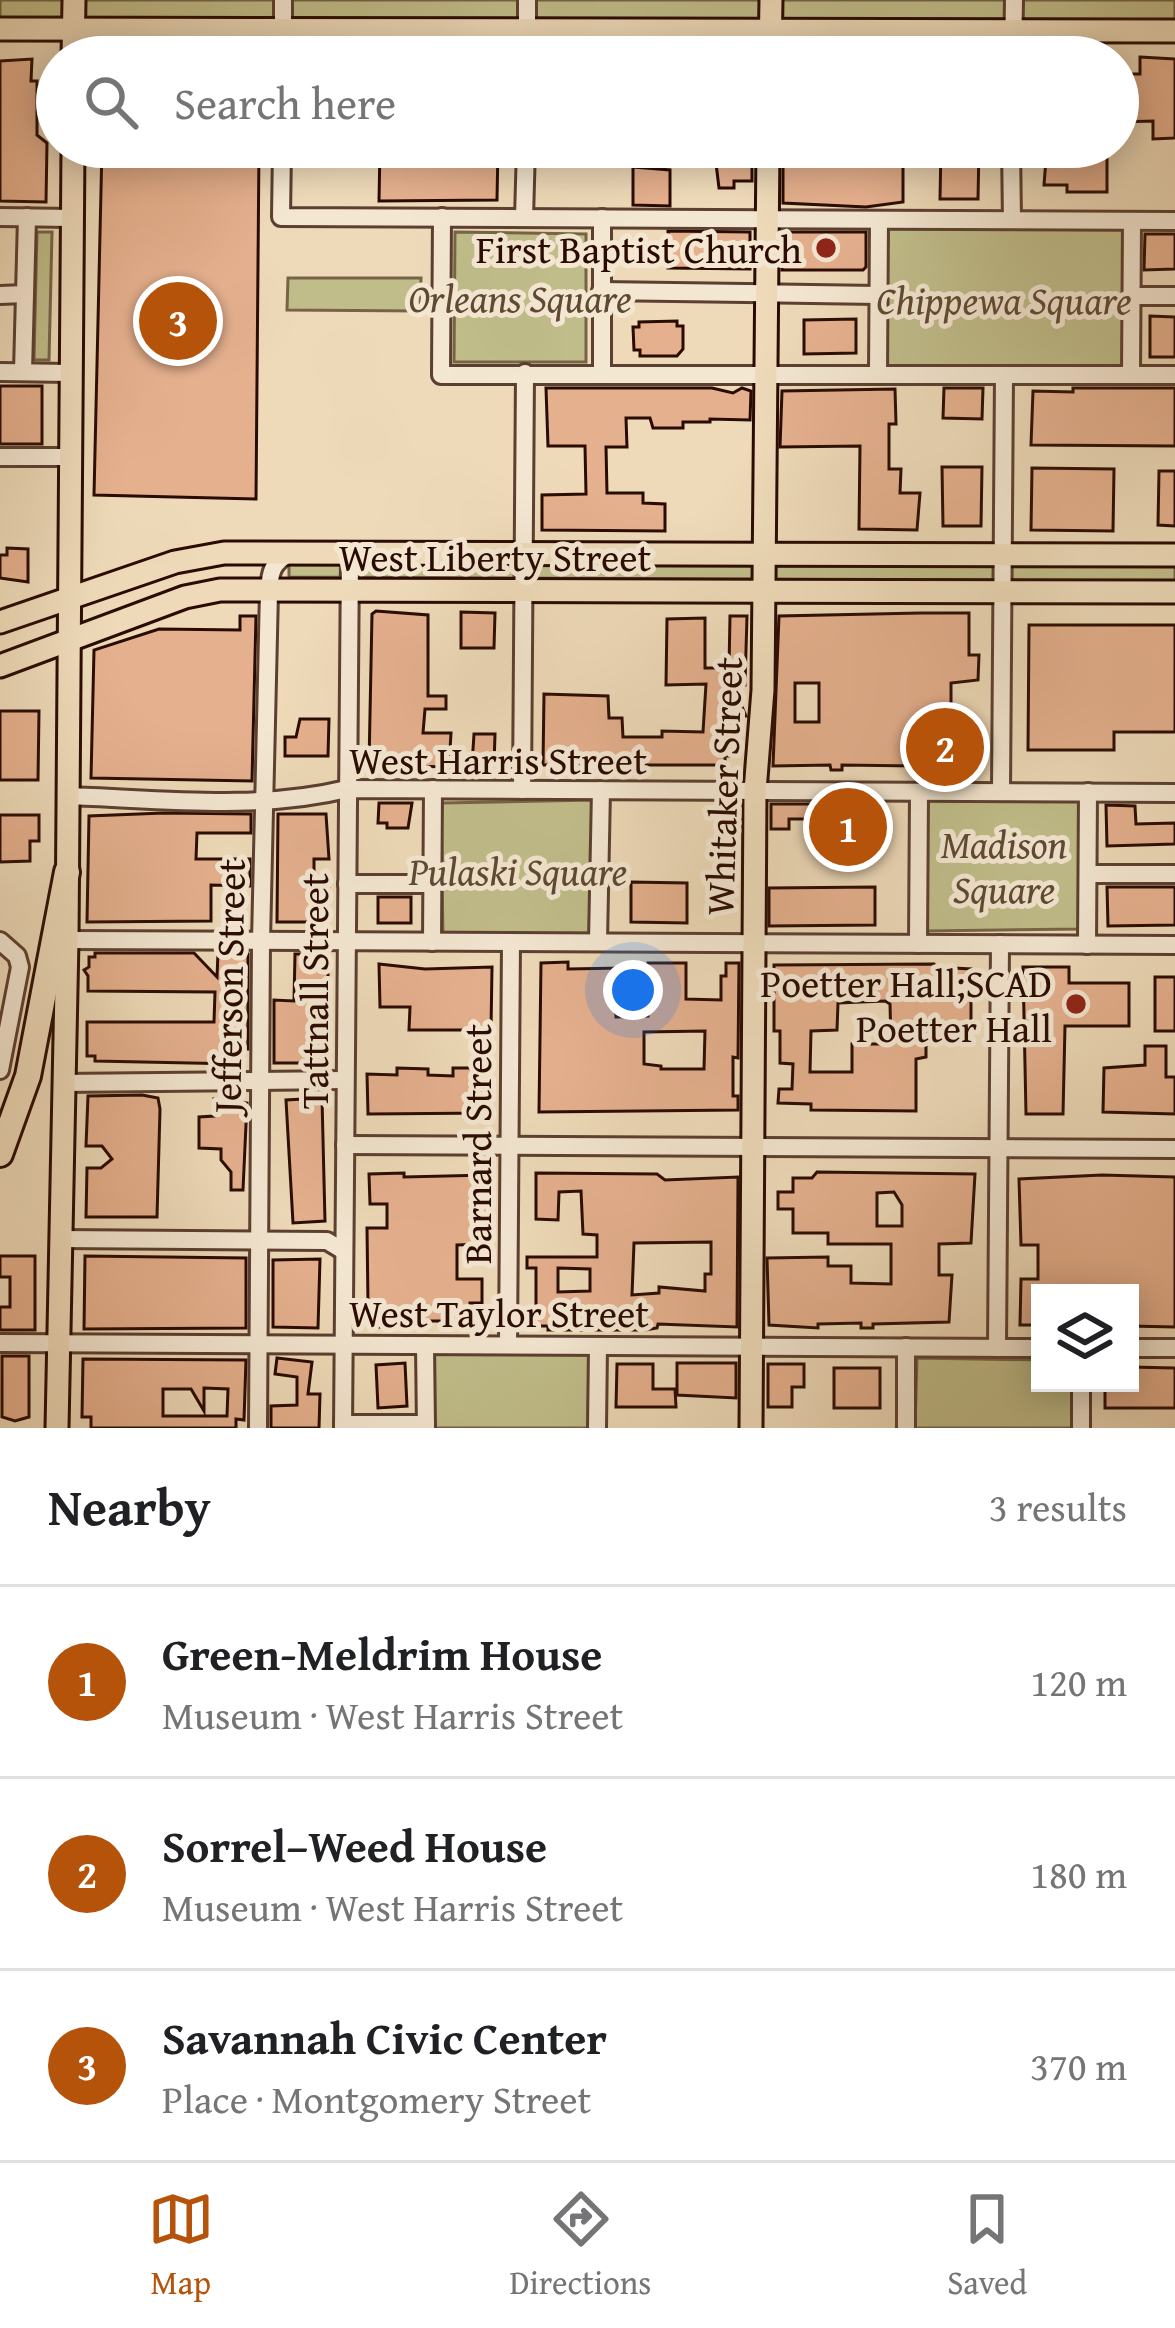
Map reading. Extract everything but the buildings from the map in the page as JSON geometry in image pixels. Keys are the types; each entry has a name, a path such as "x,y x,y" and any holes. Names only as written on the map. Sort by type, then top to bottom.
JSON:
{"highway":[{"path":"0,1154 28,1076 67,872"}],"main road":[{"path":"74,0 74,36"},
{"path":"770,36 771,0"},
{"path":"0,29 1175,31"},
{"path":"57,1428 67,940 73,168"},
{"name":"Whitaker Street","path":"751,1428 755,791 763,690 768,168"},
{"name":"West Liberty Street","path":"0,622 175,562 224,553 1175,555"},
{"name":"West Liberty Street","path":"0,666 190,596 220,590 1175,592"}],"street":[{"path":"283,0 283,36"},
{"path":"527,0 527,36"},
{"path":"1013,0 1013,36"},
{"path":"282,168 281,217 1175,221"},
{"path":"524,218 525,168"},
{"path":"1011,168 1012,220"},
{"path":"0,217 72,218"},
{"path":"23,372 27,217"},
{"path":"442,217 441,375 1175,375"},
{"path":"602,218 602,373"},
{"path":"878,374 879,220"},
{"path":"1131,375 1132,221"},
{"path":"601,291 878,295"},
{"path":"0,295 25,295"},
{"path":"1132,296 1175,296"},
{"path":"0,372 71,373"},
{"path":"522,790 525,373"},
{"path":"1001,792 1004,375"},
{"path":"0,458 71,457"},
{"name":"Jefferson Street","path":"258,1428 269,590 276,561 289,554"},
{"name":"Tattnall Street","path":"343,1426 350,555"},
{"name":"West Harris Street","path":"68,796 264,802 308,799 347,789 1175,793"},
{"path":"432,942 434,790"},
{"path":"598,941 601,790"},
{"path":"919,792 919,944"},
{"path":"1088,792 1088,945"},
{"path":"1088,874 1175,874"},
{"path":"347,884 433,884"},
{"path":"67,940 1175,945"},
{"path":"0,941 17,956 20,967 0,1070"},
{"name":"Barnard Street","path":"508,1345 511,942"},
{"path":"997,1348 1000,944"},
{"path":"62,1083 345,1080"},
{"path":"345,1145 1175,1149"},
{"path":"59,1239 327,1241 342,1250"},
{"name":"West Taylor Street","path":"0,1342 1031,1348"},
{"path":"343,1426 426,1426 425,1345"},
{"path":"597,1428 598,1346"},
{"path":"906,1347 906,1428"},
{"path":"1139,1348 1175,1348"},
{"path":"1081,1392 1081,1428"}],"green space":[{"path":"0,0 1175,0 1175,34 0,22"},
{"name":"Chippewa Square","path":"886,228 1123,228 1123,369 884,367"},
{"path":"37,232 52,232 49,360 34,360"},
{"name":"Orleans Square","path":"455,232 586,234 586,362 454,362"},
{"path":"288,278 421,278 420,311 287,310"},
{"path":"289,563 1175,565 1175,581 289,577"},
{"name":"Pulaski Square","path":"593,800 595,937 443,940 441,803"},
{"name":"Madison Square","path":"926,800 1083,800 1081,929 926,931"},
{"path":"434,1352 589,1354 588,1428 432,1428"},
{"path":"917,1358 1031,1360 1031,1392 1073,1392 1072,1428 915,1428"}],"place":[{"name":"First Baptist Church","path":"826,248"},
{"name":"Savannah Civic Center","path":"178,321"},
{"name":"Sorrel–Weed House","path":"945,747"},
{"name":"Green-Meldrim House","path":"848,827"},
{"name":"Poetter Hall;SCAD Poetter Hall","path":"1076,1004"}]}
